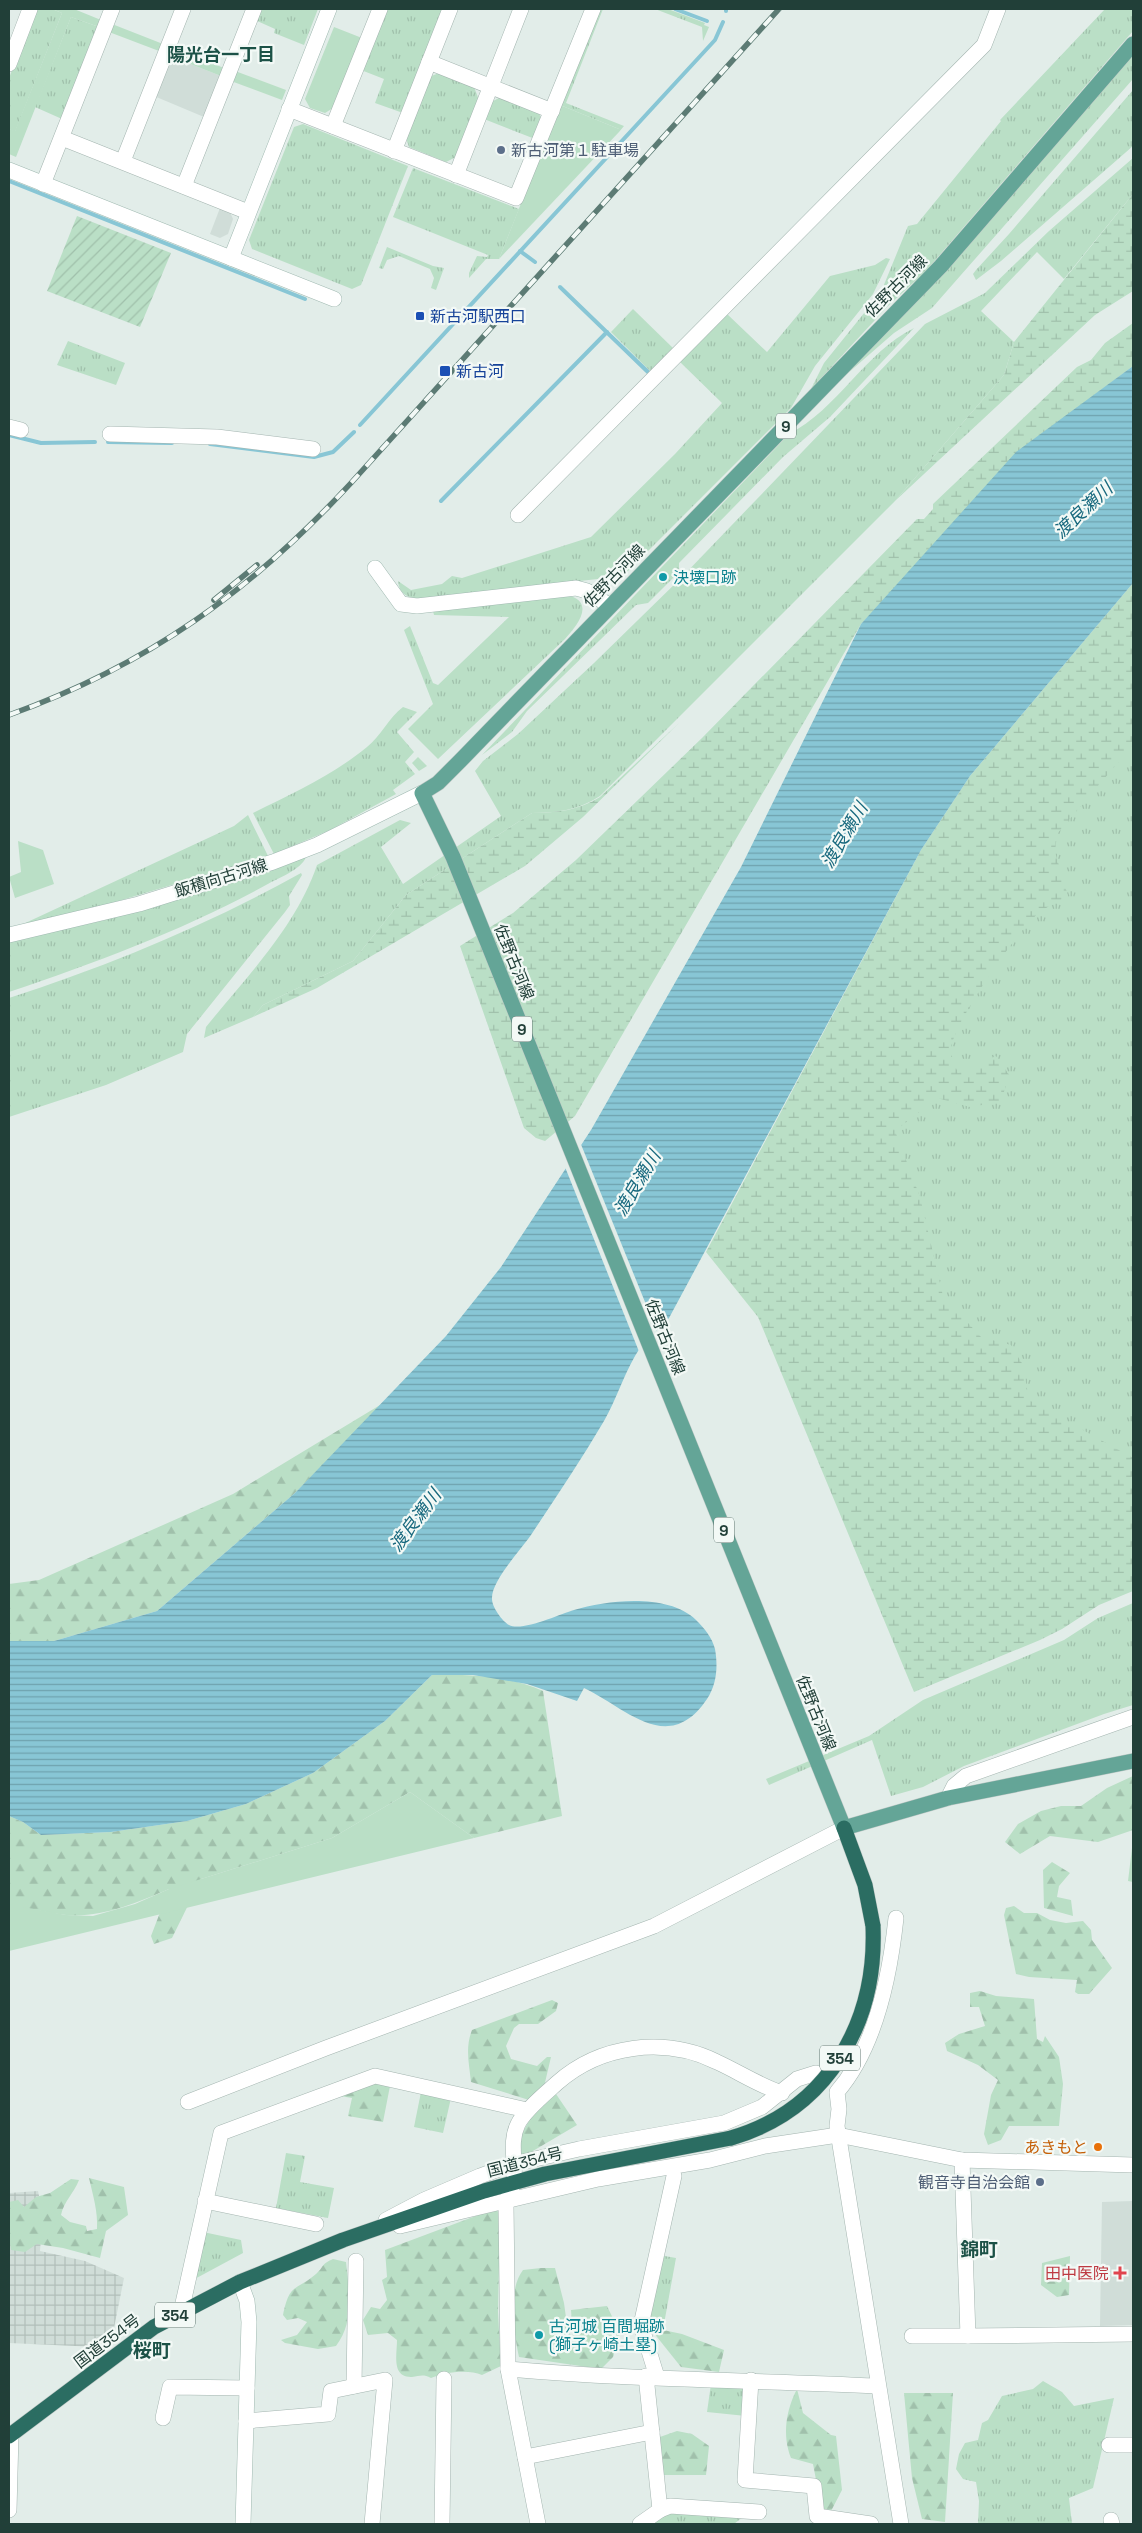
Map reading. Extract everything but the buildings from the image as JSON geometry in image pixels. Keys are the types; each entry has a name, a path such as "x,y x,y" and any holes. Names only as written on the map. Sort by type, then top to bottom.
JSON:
{"highway":[{"name":"国道354号","path":"10,2435 154,2326 240,2282 363,2232 450,2202 514,2183 611,2160 730,2138 764,2126 798,2104 827,2075 839,2059 859,2022 866,2004 873,1966 874,1926 865,1885 844,1828"}],"main road":[{"name":"佐野古河線","path":"844,1828 456,866 422,793 438,783 941,266 1133,44"},
{"path":"844,1828 948,1798 1133,1761"}],"street":[{"path":"9,64 30,9"},
{"path":"43,184 112,9"},
{"path":"123,161 183,9"},
{"path":"184,186 254,9"},
{"path":"231,258 330,9"},
{"path":"333,126 380,9"},
{"path":"394,151 450,9"},
{"path":"456,175 521,9"},
{"path":"290,109 516,198 593,9"},
{"path":"518,515 984,45 998,9"},
{"path":"429,62 552,111"},
{"path":"62,138 248,212"},
{"path":"9,170 334,299"},
{"path":"110,434 216,437 313,449"},
{"path":"375,568 401,604 417,606 576,588 587,591 610,606"},
{"name":"飯積向古河線","path":"9,935 139,904 273,862 317,845 422,793"},
{"path":"948,1798 954,1786 966,1776 1133,1717"},
{"path":"188,2102 326,2048 654,1926 844,1828"},
{"path":"896,1918 892,1958 882,2001 861,2052 847,2080 837,2092 838,2135 877,2386 901,2524"},
{"path":"538,2524 508,2369 507,2199 514,2183 513,2142 517,2125 527,2110 539,2102 572,2070 590,2060 611,2052 651,2046 672,2049 716,2061 763,2086 782,2093"},
{"path":"363,2232 424,2200 513,2164 579,2149 724,2123 762,2107 803,2076 816,2073"},
{"path":"181,2312 221,2133 375,2076 527,2110"},
{"path":"363,2232 434,2219 507,2199 607,2177 710,2160 765,2146 838,2135 962,2160 1133,2165"},
{"path":"962,2160 968,2336"},
{"path":"660,2510 652,2432 652,2376 641,2325 674,2176"},
{"path":"205,2201 316,2224"},
{"path":"354,2386 356,2261"},
{"path":"240,2282 248,2301 249,2322 243,2524"},
{"path":"912,2336 1133,2334"},
{"path":"508,2369 597,2377 652,2376 877,2386"},
{"path":"442,2524 444,2379"},
{"path":"246,2421 328,2414 331,2391 385,2380 372,2524"},
{"path":"751,2380 745,2480 814,2486 817,2516 871,2524"},
{"path":"163,2418 170,2387 247,2388"},
{"path":"525,2457 652,2432"},
{"path":"9,2510 10,2435"},
{"path":"1109,2445 1133,2445"},
{"path":"640,2524 660,2510 670,2506 759,2512"}],"shaded area":[{"path":"170,56 221,76 204,117 154,96"},
{"path":"220,208 230,212 233,219 228,234 220,238 210,234"},
{"path":"38,2191 43,2215 40,2251 85,2261 124,2278 113,2333 97,2347 9,2343 9,2193"},
{"path":"1133,2201 1133,2325 1100,2326 1102,2202"}],"green space":[{"path":"36,9 52,9 62,13 15,132 9,129 9,78"},
{"path":"52,9 74,9 101,20 99,27 71,17 16,157 9,154 9,129 15,131 62,13"},
{"path":"260,9 318,9 304,45 274,33 275,29 255,20"},
{"path":"385,9 444,9 403,113 375,103 384,79 361,70"},
{"path":"598,9 603,9 566,103 624,126 619,132 619,129 560,105"},
{"path":"655,9 668,9 705,23 704,25 709,27 703,41 702,27"},
{"path":"1105,9 1133,9 1133,31 925,272 888,306 811,389 824,363 881,292 908,226 917,224 1000,120"},
{"path":"71,17 99,27 62,119 35,107"},
{"path":"112,24 163,44 159,51 109,32"},
{"path":"334,27 362,38 333,108 325,113 310,108 305,99"},
{"path":"173,48 224,68 221,76 170,56"},
{"path":"1133,53 1133,79 932,308 894,333 824,394"},
{"path":"235,71 286,90 282,100 231,81"},
{"path":"439,73 474,87 479,100 456,157 446,162 409,147 406,138 429,77"},
{"path":"1133,90 1133,146 1001,261 976,280 973,274 976,270"},
{"path":"501,97 538,111 542,120 535,139 484,119 491,102"},
{"path":"560,105 619,129 619,132 499,259"},
{"path":"303,124 408,166 361,285 352,289 252,249 249,240 294,127"},
{"path":"1133,158 1133,194 1064,279 1037,252 981,311 1014,342 1004,375 895,501 600,796 584,805 568,810 532,813 406,895 353,961 263,1005 253,1017 204,1038 206,1027 254,970 297,909 317,865 400,820 411,823 381,847 403,884 501,816 475,771 483,761 518,734 682,577 925,324 985,293 1049,231"},
{"path":"413,168 519,209 499,259 486,259 469,278 469,273 477,256 487,257 488,255 393,217"},
{"path":"1133,194 1133,291 1095,315 895,501 1004,375 1014,342"},
{"path":"77,216 171,253 140,327 47,291"},
{"path":"387,247 433,266 444,268 436,290 431,288 434,278 430,269 399,256 387,260 383,269 379,268"},
{"path":"886,258 890,259 873,294 815,366 791,408 627,572 607,578 415,599 401,591 398,581 411,590 442,584 452,576 462,578 591,537 675,454 722,403 680,362 726,313 767,352 830,276 875,265"},
{"path":"633,309 675,350 652,373 611,332"},
{"path":"1133,323 1133,366 1051,428 861,624 575,1116 545,1141 536,1138 524,1128 460,946 513,913 576,860 702,738 917,519 924,519 933,509 933,504 1077,367 1091,360 1105,343"},
{"path":"914,328 830,417 783,457 679,563 679,572 648,603 636,605 527,711 512,732 482,755 789,434 806,424 822,411 881,351 897,338"},
{"path":"68,341 125,363 116,385 57,365"},
{"path":"1133,583 1133,745 1057,834 1055,852 1068,896 1041,911 1031,920 1004,954 963,1018 951,1048 958,1073 996,1056 1010,1076 1000,1102 970,1107 937,1098 895,1131 920,1197 943,1296 981,1337 1011,1345 1023,1365 1029,1400 1133,1458 1133,1591 1099,1605 1062,1629 1040,1640 914,1692 758,1317 706,1252 921,850 970,776"},
{"path":"566,595 575,598 581,603 582,614 575,627 565,639 438,759 408,729 433,704 404,630 410,626 433,683 438,685 509,617 434,615 433,611"},
{"path":"403,707 417,712 397,732 414,752 405,762 415,774 393,790 396,794 330,830 274,854 253,813 312,783 354,757 377,738 393,716"},
{"path":"1133,720 1133,1493 982,1416 880,1222 887,1078 1025,849"},
{"path":"679,723 583,817 525,866 317,988 253,1017 263,1005 353,961 406,895 532,813 568,810 600,797"},
{"path":"418,757 427,766 419,771 412,763"},
{"path":"248,815 268,856 102,906 21,925 234,826"},
{"path":"18,841 43,850 54,884 15,898 9,877 21,872"},
{"path":"306,857 299,866 289,873 172,931 75,969 9,992 9,942 105,920"},
{"path":"301,873 302,875 289,896 290,905 187,1034 183,1052 106,1085 9,1117 9,998 84,972 158,943 230,910"},
{"path":"385,1402 295,1493 157,1611 54,1641 9,1641 9,1584 39,1580 233,1494"},
{"path":"1133,1603 1133,1705 964,1766 923,1787 891,1796 872,1740 769,1785 766,1779 869,1736 923,1700 1064,1640 1098,1618"},
{"path":"447,1674 508,1680 543,1691 562,1816 474,1838 410,1792 332,1838 201,1879 172,1938 154,1944 151,1936 169,1889 119,1908 93,1914 66,1915 9,1907 9,1816 23,1822 41,1835 111,1832 187,1821 246,1804 313,1773 385,1721 432,1675"},
{"path":"1133,1776 1133,1830 1098,1842 1050,1836 1020,1854 1005,1842 1018,1824 1041,1811 1061,1806 1081,1806 1107,1788"},
{"path":"410,1792 474,1838 9,1951 9,1907 23,1907 66,1915 93,1916 135,1904 169,1889 332,1838"},
{"path":"1133,1840 1133,1882 1128,1881"},
{"path":"1052,1862 1070,1873 1059,1886 1057,1897 1071,1900 1073,1916 1044,1908 1043,1870"},
{"path":"1014,1906 1024,1913 1037,1913 1050,1920 1066,1923 1083,1921 1091,1930 1092,1940 1112,1968 1089,1994 1078,1994 1075,1992 1077,1980 1029,1977 1016,1974 1004,1915 1006,1908"},
{"path":"980,1991 996,1996 1034,1999 1037,2039 1043,2042 1045,2036 1059,2057 1063,2084 1059,2126 1009,2126 1001,2140 988,2145 984,2134 991,2095 998,2080 978,2065 947,2051 945,2043 959,2034 985,2026 979,2007 970,2007 970,1993"},
{"path":"552,2000 558,2003 556,2011 538,2024 519,2024 514,2028 506,2046 511,2059 537,2066 547,2057 551,2057 543,2091 529,2100 471,2082 468,2049 472,2030"},
{"path":"374,2082 390,2086 383,2122 348,2116 352,2098 334,2095"},
{"path":"421,2092 451,2098 443,2133 414,2127"},
{"path":"556,2094 577,2125 521,2158 517,2143 531,2117"},
{"path":"286,2153 305,2156 300,2182 334,2188 328,2218 276,2208"},
{"path":"89,2178 124,2187 128,2215 106,2231 100,2258 63,2248 37,2244 25,2252 11,2250 9,2202 18,2200 24,2207 36,2197 50,2193 71,2179 79,2180 64,2205 61,2215 70,2222 86,2226 87,2231 97,2229 96,2210"},
{"path":"497,2208 500,2220 498,2312 501,2366 482,2375 463,2372 443,2374 431,2378 424,2376 412,2377 401,2374 396,2358 397,2340 388,2333 368,2335 363,2320 371,2307 380,2309 387,2300 382,2280 387,2277 385,2250"},
{"path":"203,2232 241,2240 243,2253 191,2281"},
{"path":"659,2255 676,2258 664,2324 647,2320"},
{"path":"1070,2256 1069,2295 1057,2297 1041,2285 1042,2263"},
{"path":"333,2259 346,2262 349,2306 346,2327 342,2336 336,2346 318,2349 285,2343 281,2340 297,2335 307,2322 298,2318 287,2320 283,2315 288,2297 294,2289 309,2280 319,2272 324,2264"},
{"path":"555,2268 564,2303 568,2332 573,2337 571,2310 607,2306 620,2333 613,2357 601,2369 519,2357 513,2312 515,2289 523,2270"},
{"path":"649,2327 682,2334 724,2350 719,2372 681,2367"},
{"path":"1043,2381 1062,2392 1074,2406 1114,2398 1093,2488 1069,2498 1072,2524 978,2524 979,2501 976,2482 963,2479 956,2469 959,2454 965,2443 978,2440 982,2423 988,2420 1002,2396 1033,2389"},
{"path":"711,2384 747,2384 746,2416 707,2412"},
{"path":"797,2389 803,2413 831,2435 836,2436 842,2490 830,2513 822,2511 813,2464 791,2458 788,2449 786,2423 790,2405"},
{"path":"904,2393 953,2393 945,2522 922,2519 912,2478"},
{"path":"677,2431 692,2434 709,2446 706,2475 663,2475 657,2438"},
{"path":"672,2512 744,2516 734,2524 649,2524"}],"water":[{"name":"渡良瀬川","path":"1133,366 1133,583 970,776 921,850 669,1318 638,1351 595,1436 531,1535 501,1575 493,1592 492,1602 498,1614 506,1623 515,1627 541,1622 588,1606 620,1602 654,1602 684,1611 705,1630 715,1649 716,1675 707,1699 692,1716 677,1724 662,1726 646,1722 631,1715 584,1688 577,1701 527,1684 473,1675 432,1675 385,1721 313,1773 246,1804 187,1821 111,1832 41,1835 23,1822 9,1816 9,1641 54,1641 157,1611 295,1493 446,1336 501,1267 591,1130 741,867 861,624 1016,452"}],"pier":[{"path":"580,1142 658,1334 640,1354 565,1167"}],"waterway":[{"path":"675,9 707,21"},
{"path":"360,425 715,40 723,22"},
{"path":"9,181 305,299"},
{"path":"520,251 535,262"},
{"path":"560,287 650,374"},
{"path":"441,501 607,332"},
{"path":"210,444 314,457 333,452 354,432"},
{"path":"9,435 41,443 95,442"},
{"path":"108,442 172,443"}],"railway":[{"path":"9,715 60,695 107,673 152,648 195,621 275,558 351,483 779,9"},
{"path":"214,600 257,565"}],"place":[{"name":"新古河第１駐車場","path":"501,150"},
{"name":"新古河駅西口","path":"420,316"},
{"name":"新古河","path":"445,371"},
{"name":"決壊口跡","path":"663,577"},
{"name":"あきもと","path":"1098,2147"},
{"name":"観音寺自治会館","path":"1040,2182"},
{"name":"田中医院","path":"1120,2273"},
{"name":"古河城 百間堀跡 (獅子ヶ崎土塁)","path":"539,2335"}],"district":[{"name":"陽光台一丁目","path":"221,54"},
{"name":"錦町","path":"979,2249"},
{"name":"桜町","path":"152,2350"}]}
